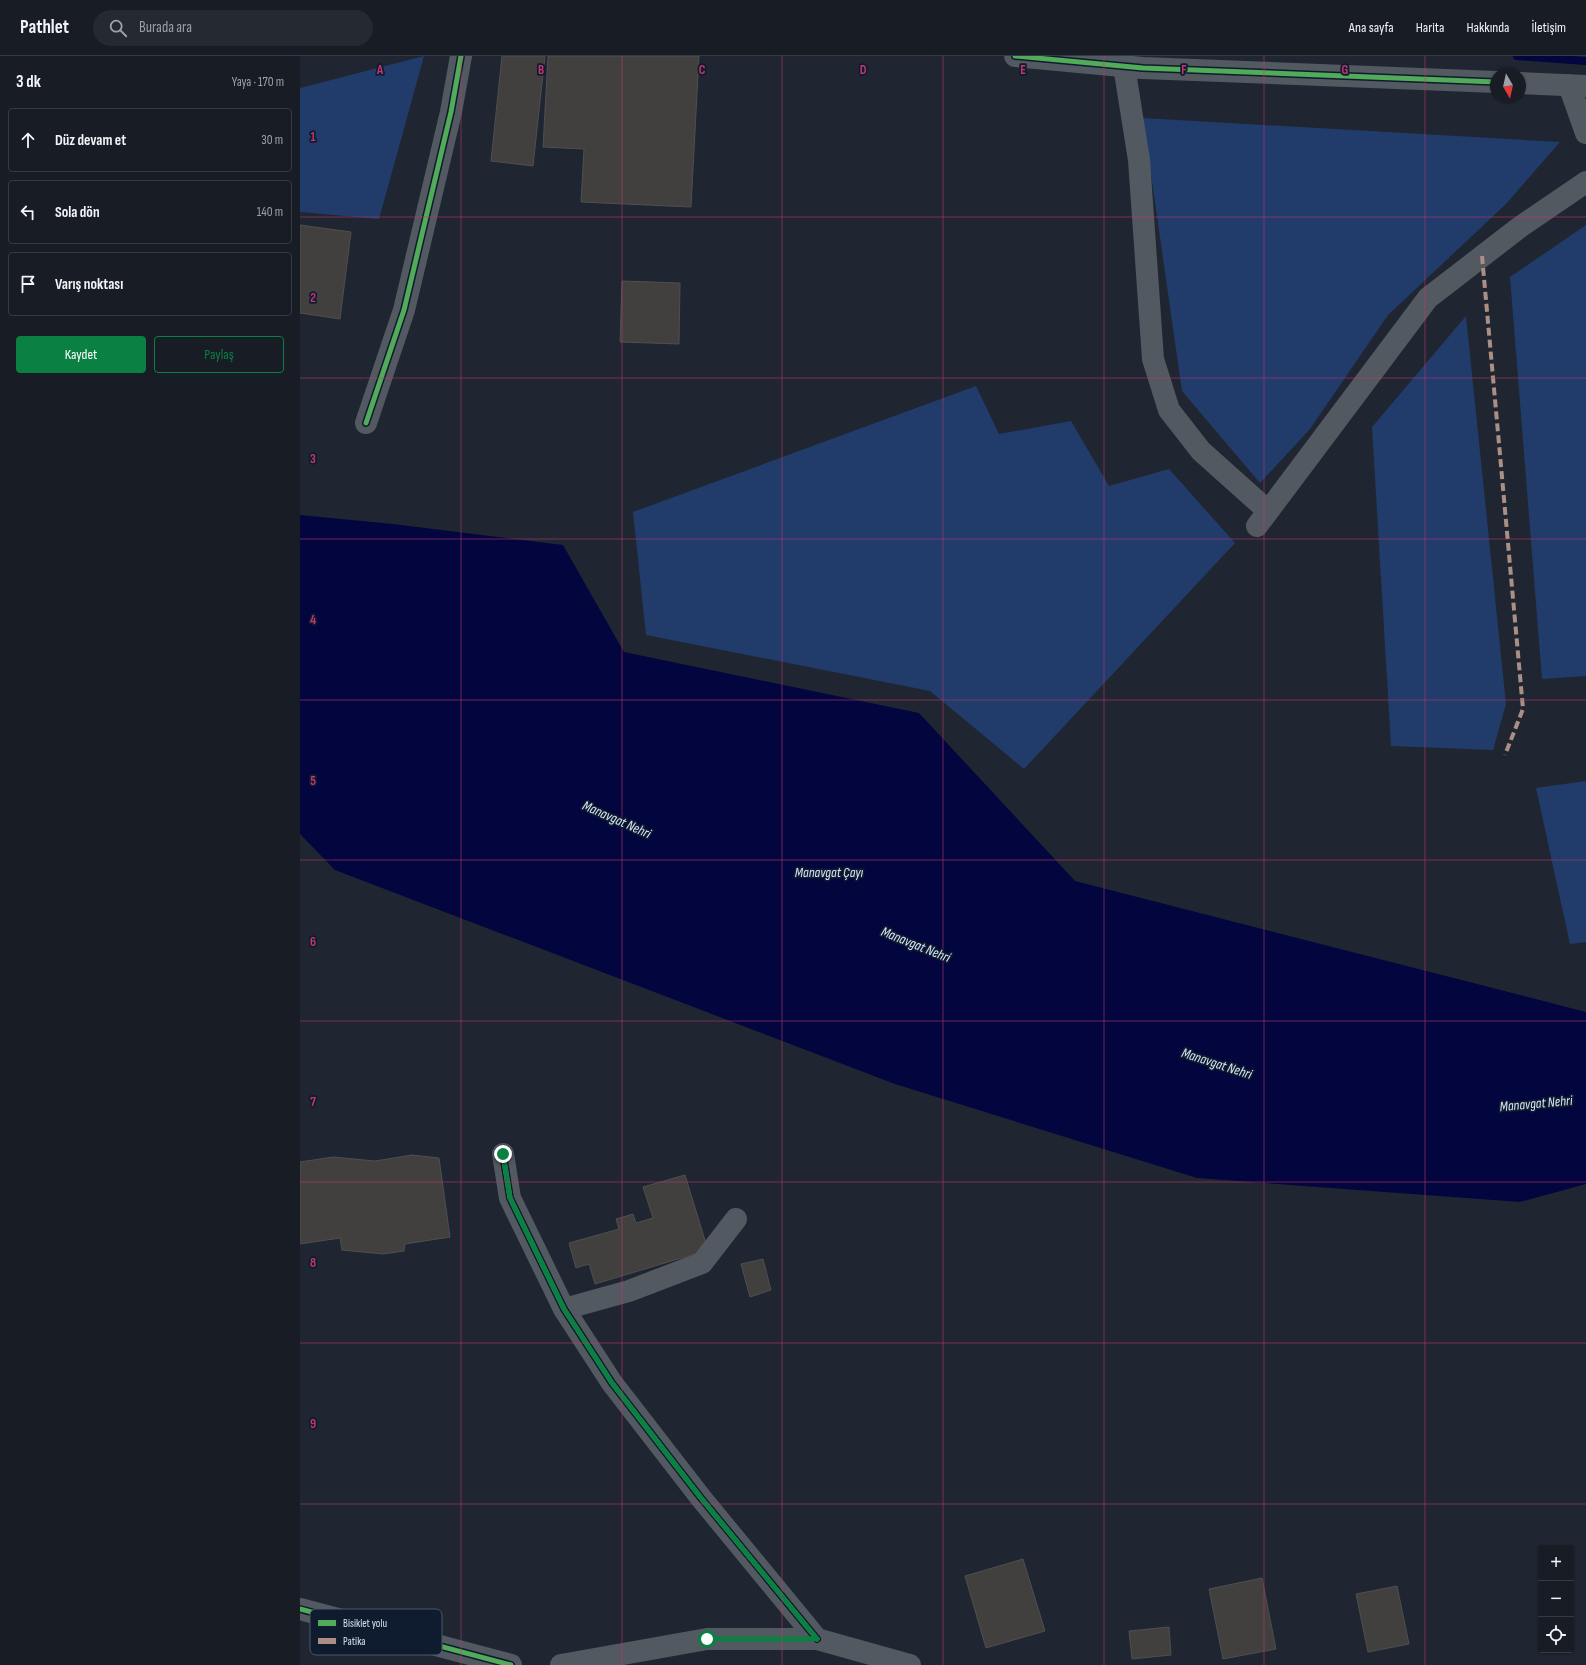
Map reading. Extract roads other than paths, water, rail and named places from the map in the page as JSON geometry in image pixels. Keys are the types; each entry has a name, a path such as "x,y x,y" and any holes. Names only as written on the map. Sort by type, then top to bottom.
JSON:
{"street":[{"path":"366,423 404,310 451,112 461,56"},
{"path":"1015,56 1124,66 1490,82"},
{"path":"1124,66 1138,160 1153,359 1169,410 1201,451 1262,518 1428,298 1520,227 1586,182"},
{"path":"1526,83 1577,86 1586,133"},
{"path":"503,1154 510,1198 564,1309 612,1383 691,1486 817,1639"},
{"path":"564,1309 629,1291 702,1263 736,1219"},
{"path":"300,1609 310,1612"},
{"path":"561,1665 707,1639 817,1639 910,1665"},
{"path":"442,1647 511,1665"}],"water":[{"name":"Manavgat Çayı","path":"300,515 393,524 563,545 624,652 919,713 1075,881 1586,1012 1586,1184 1520,1202 1197,1178 895,1084 335,870 300,834"}],"waterway":[{"path":"1517,56 1586,61"}],"water label":[{"name":"Manavgat Nehri","path":"617,819"},
{"name":"Manavgat Nehri","path":"916,944"},
{"name":"Manavgat Nehri","path":"1217,1063"},
{"name":"Manavgat Nehri","path":"1536,1103"}]}
